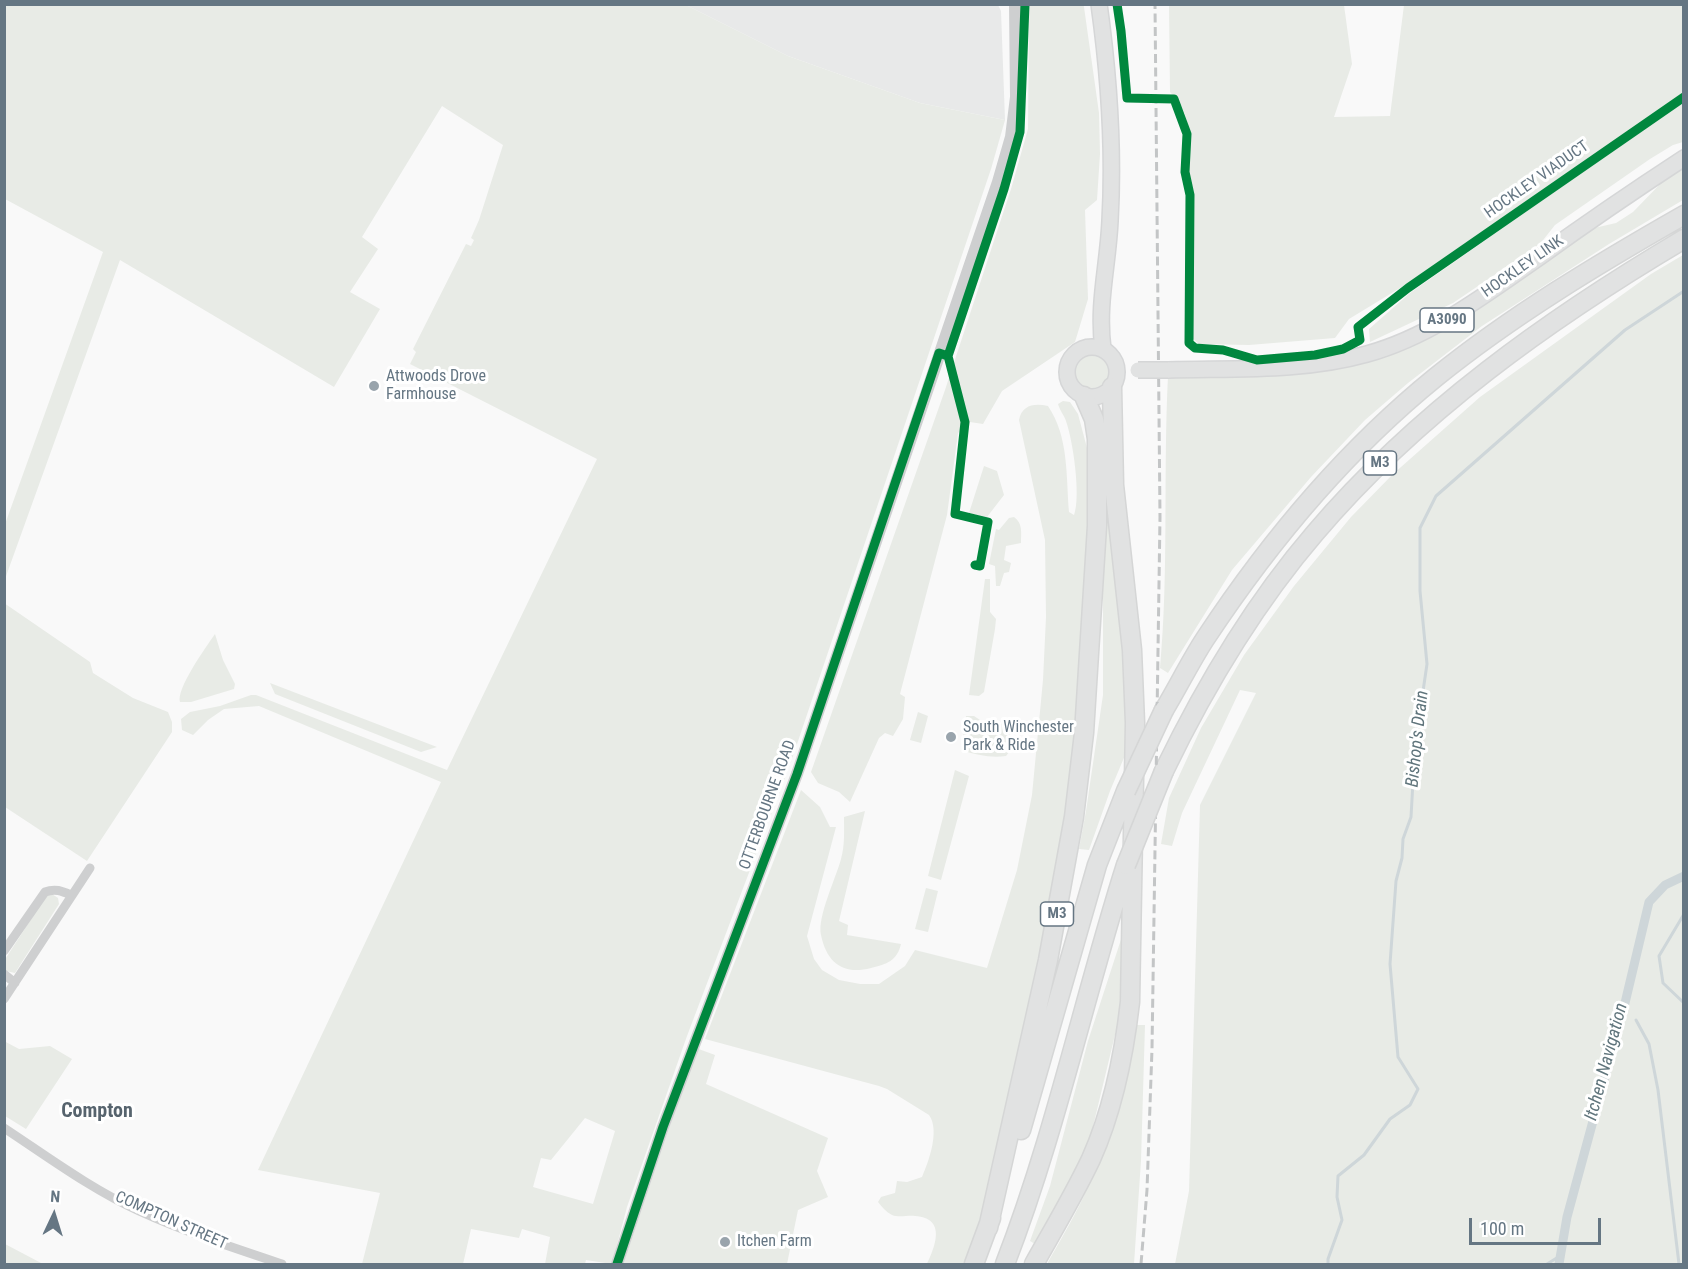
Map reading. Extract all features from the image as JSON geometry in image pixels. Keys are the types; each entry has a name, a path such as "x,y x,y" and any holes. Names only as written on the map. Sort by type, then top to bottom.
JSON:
{"highway":[{"name":"M3","path":"974,1264 1008,1172 1030,1101 1097,865 1126,791 1164,710 1204,641 1242,585 1286,529 1331,477 1382,425 1435,378 1485,339 1575,279 1683,215"},
{"name":"M3","path":"1005,1264 1032,1189 1126,865 1164,771 1202,696 1236,641 1269,592 1315,532 1366,477 1429,417 1489,370 1578,306 1683,239"},
{"path":"1034,1264 1092,1156 1114,1092 1130,1002 1134,681 1128,599 1118,533 1114,485 1114,385"},
{"name":"M3","path":"988,1228 1050,948 1073,828 1083,744 1097,526 1097,439 1094,419 1084,396"}],"main road":[{"path":"1099,4 1111,154 1110,222 1100,312 1103,349 1115,362 1117,369 1114,385 1108,392 1096,397 1084,396 1073,389 1067,379 1069,362 1090,332 1100,312"},
{"name":"HOCKLEY LINK","path":"1115,362 1138,370 1311,365 1365,354 1394,345 1446,321 1683,158"},
{"path":"1076,352 1090,347 1103,349"},
{"name":"HOCKLEY LINK","path":"1114,385 1138,370"}],"street":[{"name":"OTTERBOURNE ROAD","path":"617,1264 672,1100 797,774 998,182 1011,137 1016,97 1015,4"},
{"path":"4,999 90,868"},
{"path":"4,951 45,892 52,889 71,895"},
{"path":"4,974 15,983"},
{"name":"COMPTON STREET","path":"4,1128 76,1175 138,1210 217,1242 282,1264"}],"shaded area":[{"path":"1083,4 1084,7 1099,113 1100,154 1097,200 1085,210 1088,299 1075,342 1002,391 983,424 970,422 958,433 947,515 900,694 905,697 903,719 893,736 885,733 879,738 850,802 839,792 818,783 811,772 945,390 1011,189 1028,129 1029,5"},
{"path":"5,5 686,5 788,56 920,103 1005,120 991,169 791,762 687,1036 627,1207 612,1264 586,1260 585,1264 545,1264 550,1237 522,1229 519,1238 471,1229 463,1264 362,1264 380,1193 258,1170 441,782 259,706 224,709 208,720 193,735 182,730 181,719 190,712 256,695 447,770 597,459 410,364 416,352 413,349 466,244 471,246 474,240 471,238 503,145 442,106 362,237 378,249 350,292 380,309 334,387 120,260 5,579 4,527 103,252 5,199","holes":["585,1118 615,1131 593,1204 533,1187 541,1158 551,1160"]},
{"path":"686,5 998,5 1001,11 1005,120 920,103 788,56"},
{"path":"1169,5 1344,5 1352,64 1334,117 1390,116 1404,5 1683,5 1683,93 1405,285 1349,319 1335,338 1249,345 1199,344 1191,337 1194,192 1189,172 1189,137 1186,119 1178,101 1170,92"},
{"path":"1683,102 1683,142 1673,145 1650,159 1555,225 1540,244 1453,303 1370,342 1369,329 1410,293"},
{"path":"1683,167 1683,200 1609,244 1482,326 1408,383 1365,420 1311,477 1232,570 1168,673 1160,668 1163,632 1168,376 1382,355 1590,229 1616,223 1633,212 1665,179"},
{"path":"1683,255 1683,1264 1175,1264 1189,1191 1200,805 1256,693 1240,690 1182,813 1172,846 1161,844 1169,798 1201,728 1244,655 1294,586 1351,517 1392,475 1480,397 1651,274"},
{"path":"1092,355 1105,360 1110,373 1105,386 1092,391 1079,386 1074,373 1079,360"},
{"path":"1063,401 1070,402 1078,414 1087,448 1090,512 1083,676 1064,848 980,1219 964,1264 927,1264 936,1234 932,1222 915,1216 892,1215 878,1202 881,1197 895,1193 897,1181 907,1182 922,1177 930,1154 934,1129 929,1115 879,1086 705,1039 801,790 820,807 830,827 836,827 807,936 814,959 822,970 839,980 860,984 879,984 905,966 915,950 987,968 1017,870 1032,795 1043,680 1046,617 1045,540 1019,420 1026,408 1038,405 1048,406 1055,418 1063,444 1069,512 1074,515 1077,495 1075,468 1069,430 1058,404"},
{"path":"984,466 997,471 1004,495 987,517 969,513"},
{"path":"1111,509 1123,644 1126,753 1089,850 1079,849 1103,695 1103,511"},
{"path":"1014,517 1020,525 1021,543 1006,546 1004,560 1011,563 1009,572 1004,573 1000,586 996,586 995,566 989,564 996,529 999,530 1009,518"},
{"path":"985,579 990,579 990,612 996,619 984,692 979,696 969,695"},
{"path":"4,603 90,662 93,673 133,698 168,712 172,722 172,732 87,861 5,807"},
{"path":"215,634 223,660 235,684 234,689 191,702 180,702 187,678"},
{"path":"270,683 437,747 421,752 275,694"},
{"path":"918,712 928,716 921,743 910,740"},
{"path":"966,716 1004,724 1017,742 1006,756 984,756 961,750"},
{"path":"955,770 969,776 941,880 928,876"},
{"path":"865,811 839,921 848,925 847,935 901,944 894,958 886,963 853,970 838,965 832,960 824,945 821,927 824,908 842,854 844,817"},
{"path":"926,888 938,891 928,932 915,929"},
{"path":"52,894 58,898 59,904 15,973 6,971 4,961 46,896"},
{"path":"1127,921 1120,1014 1090,1139 1063,1202 1035,1244 1030,1241 1050,1186 1088,1041"},
{"path":"1136,1025 1145,1025 1141,1161 1134,1264 1047,1264 1078,1207 1104,1149 1124,1086"},
{"path":"4,1041 19,1049 50,1046 72,1059 26,1129 5,1116"},
{"path":"696,1048 715,1055 706,1084 828,1138 817,1171 828,1197 798,1210 787,1264 623,1264"},
{"path":"5,1244 43,1264 5,1264"}],"waterway":[{"name":"Bishop's Drain","path":"1328,1264 1342,1220 1337,1197 1338,1176 1364,1155 1390,1119 1410,1105 1418,1089 1398,1057 1390,964 1396,881 1402,858 1403,839 1411,817 1415,746 1427,664 1420,591 1420,528 1436,496 1625,330 1684,291"},
{"name":"Itchen Navigation","path":"1559,1264 1567,1217 1625,1003 1649,902 1665,885 1684,876"},
{"path":"1684,914 1659,956 1663,983 1684,1003"},
{"path":"1636,1020 1649,1044 1658,1090 1679,1264"},
{"path":"1547,1264 1560,1256"}],"railway":[{"path":"1141,1264 1147,1190 1152,1049 1160,517 1155,4"}],"cycle path":[{"path":"975,565 980,566 988,522 955,514 965,422 948,356 1004,189 1020,132 1025,4"},
{"name":"HOCKLEY VIADUCT","path":"1117,4 1127,98 1174,99 1187,134 1185,172 1190,195 1189,343 1195,348 1223,350 1257,360 1315,355 1343,349 1360,340 1358,327 1408,288 1684,97"},
{"path":"617,1264 663,1127 797,774 939,353 948,356"}],"place":[{"name":"Attwoods Drove Farmhouse","path":"374,386"},
{"name":"South Winchester Park & Ride","path":"951,737"},
{"name":"Itchen Farm","path":"725,1242"}],"district":[{"name":"Compton","path":"97,1112"}]}
